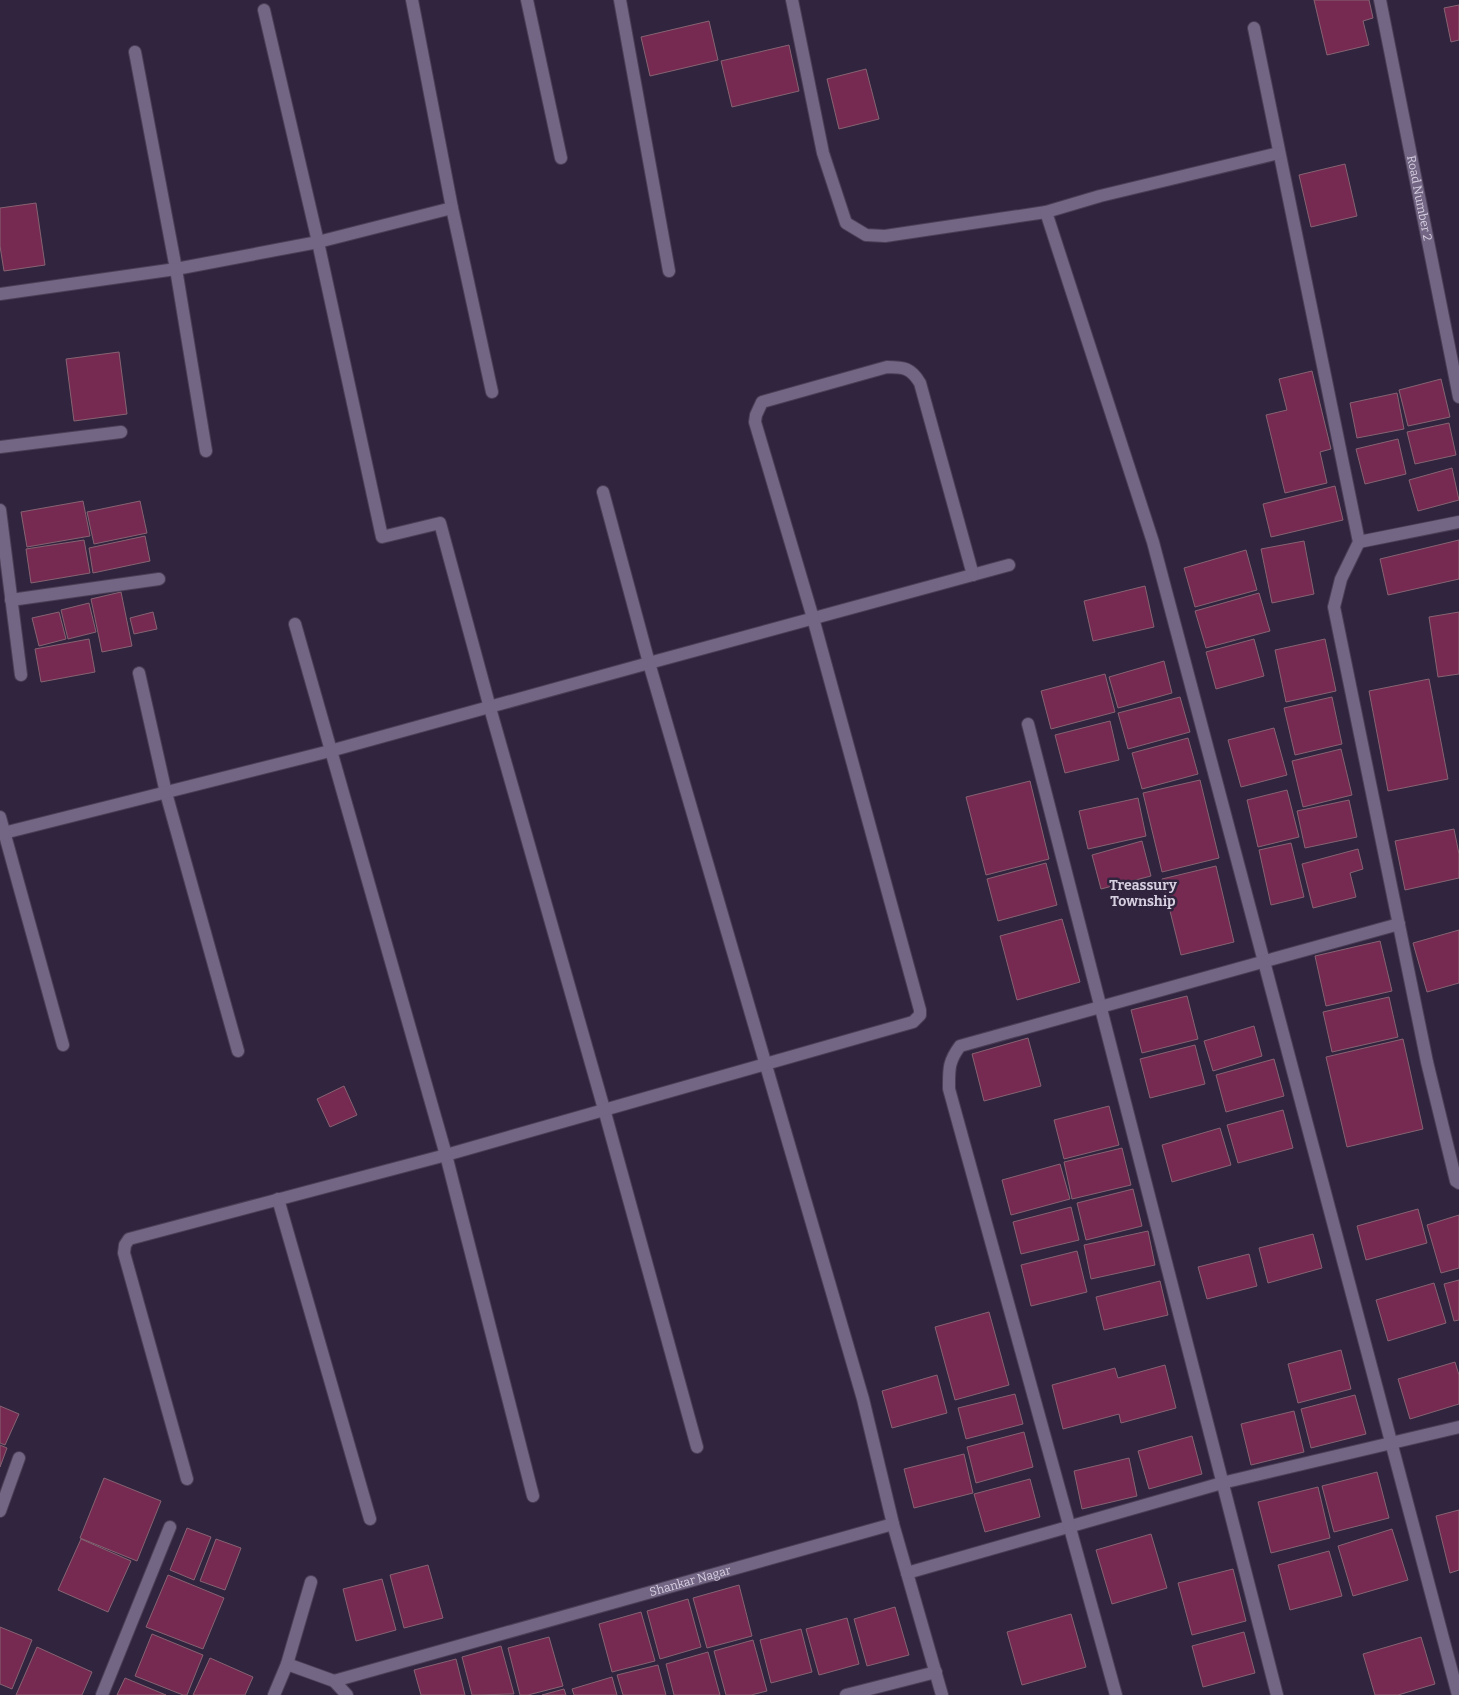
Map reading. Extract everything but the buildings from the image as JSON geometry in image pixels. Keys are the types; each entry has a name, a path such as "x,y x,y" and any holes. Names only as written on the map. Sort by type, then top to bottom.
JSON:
{"street":[{"path":"412,0 452,208 492,392"},
{"path":"527,0 561,158"},
{"path":"620,0 669,271"},
{"path":"792,0 823,153 846,223 866,236 885,236 1046,212 1100,196 1279,153"},
{"name":"Road Number 2","path":"1380,0 1459,396"},
{"path":"264,10 318,242 382,537 440,523 490,708 698,1447"},
{"path":"1254,28 1359,542 1340,580 1334,607 1427,1062 1456,1181 1459,1183"},
{"path":"134,52 176,269 206,451"},
{"path":"0,294 176,269 318,242 452,208"},
{"path":"1046,212 1153,542 1458,1695"},
{"path":"187,1479 124,1253 125,1245 129,1239 446,1155 913,1022 920,1015 813,618 755,422 762,402 887,367 902,367 914,373 920,383 972,575"},
{"path":"0,447 121,432"},
{"path":"603,492 649,663 863,1399 893,1524 942,1695"},
{"path":"0,510 21,675"},
{"path":"1359,542 1459,522"},
{"path":"2,833 330,752 1009,565"},
{"path":"11,600 159,579"},
{"path":"295,624 446,1155 533,1496"},
{"path":"139,673 166,793 238,1051"},
{"path":"1028,724 1277,1695"},
{"path":"0,817 2,833 63,1045"},
{"path":"1116,1695 949,1089 949,1064 960,1046 1399,924"},
{"path":"278,1199 370,1520"},
{"path":"907,1573 1222,1483 1459,1427"},
{"path":"0,1512 19,1458"},
{"name":"Shankar Nagar","path":"334,1681 893,1524"},
{"path":"102,1695 170,1526"},
{"path":"274,1695 288,1664 311,1582"},
{"path":"288,1664 334,1681 347,1695"},
{"path":"846,1695 936,1672"}],"district":[{"name":"Treassury Township","path":"1143,894"}]}
